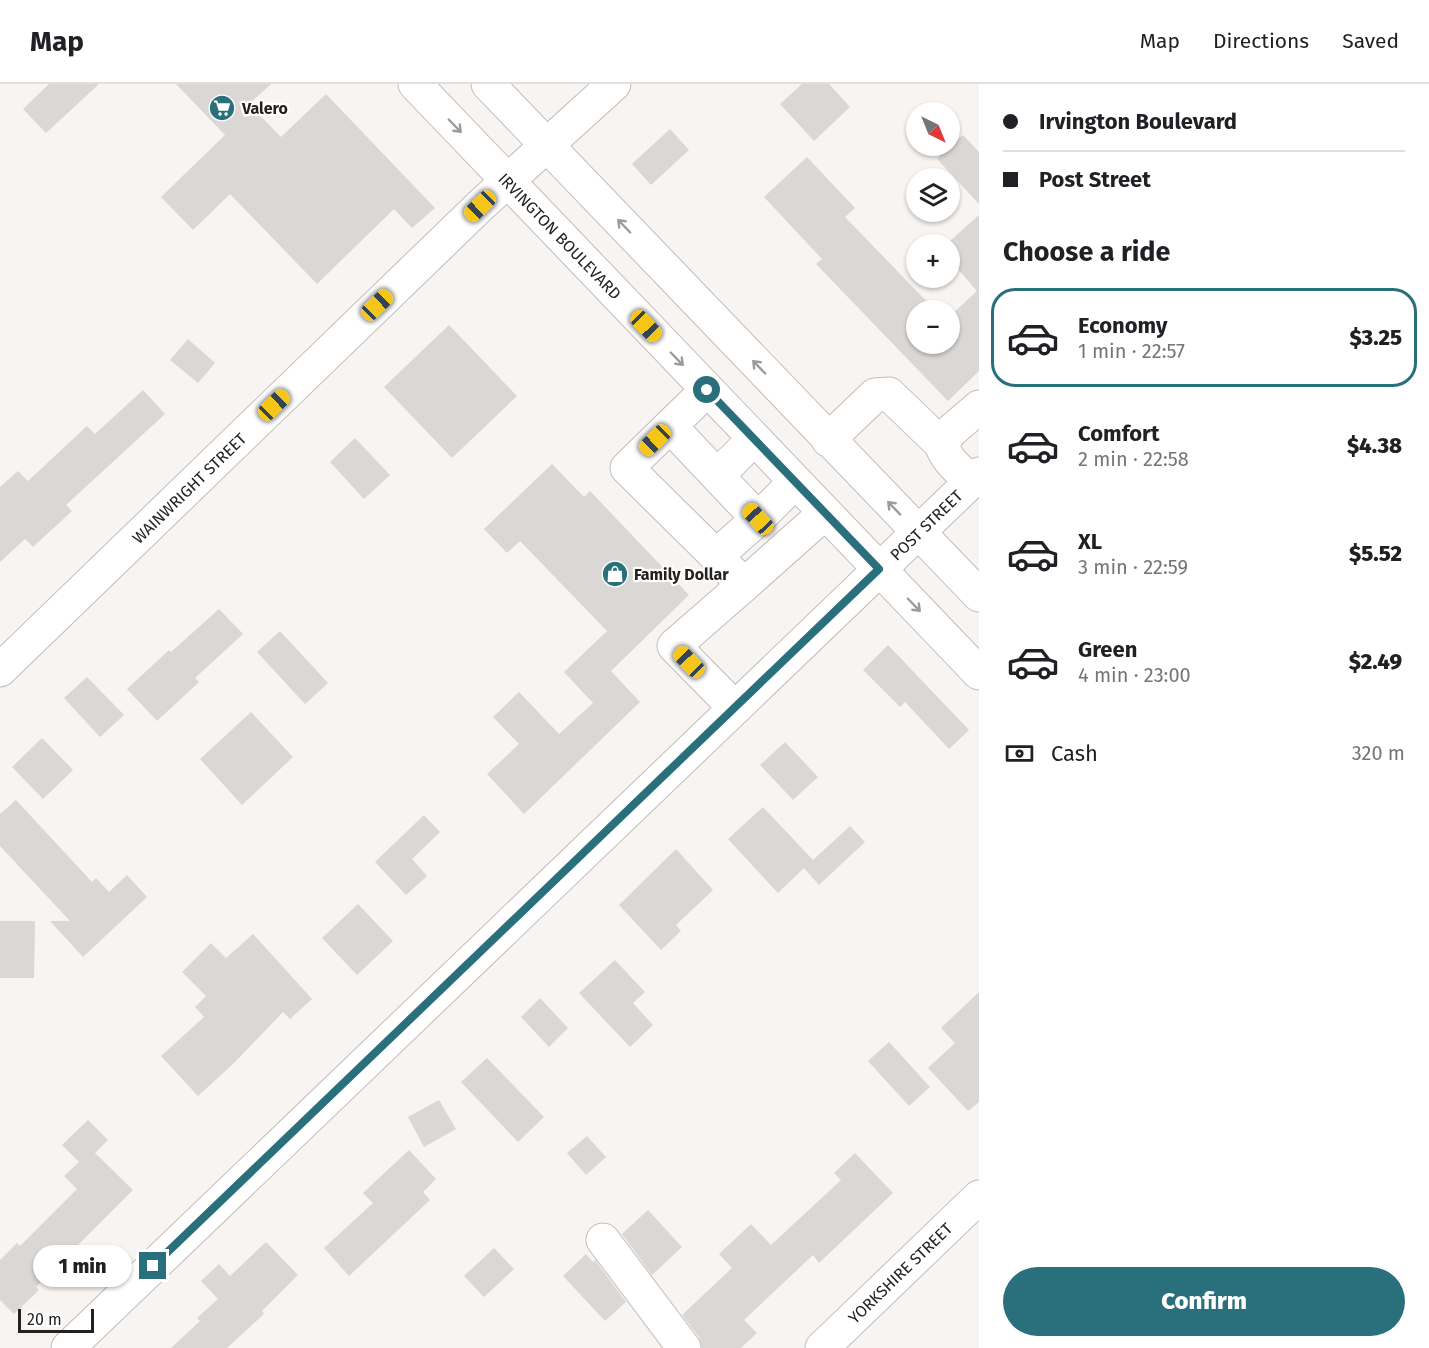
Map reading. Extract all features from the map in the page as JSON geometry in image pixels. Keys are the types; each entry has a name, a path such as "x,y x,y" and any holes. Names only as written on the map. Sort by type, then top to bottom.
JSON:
{"street":[{"name":"IRVINGTON BOULEVARD","path":"415,84 979,673"},
{"path":"488,84 979,595"},
{"name":"WAINWRIGHT STREET","path":"0,670 508,181 614,84"},
{"path":"707,390 627,468 744,585"},
{"path":"828,440 875,395 889,394 941,444 944,453 954,465 975,477"},
{"path":"941,444 951,431 979,407"},
{"path":"669,426 758,519"},
{"path":"718,475 754,439"},
{"name":"POST STREET","path":"68,1348 975,477"},
{"path":"716,556 795,482"},
{"path":"735,708 674,646 825,513"},
{"name":"YORKSHIRE STREET","path":"839,1342 979,1197"},
{"path":"603,1240 684,1348"}],"building":[{"path":"49,84 99,84 46,133 23,109"},
{"path":"176,84 271,84 249,104 281,137 326,94 435,208 412,228 394,209 317,284 230,194 193,230 161,197 225,135"},
{"path":"802,84 829,84 850,107 814,141 780,104"},
{"path":"670,129 689,150 651,185 632,164"},
{"path":"963,135 979,152 979,204 960,184 960,168 945,168 937,159 940,156 960,156 960,138"},
{"path":"807,157 855,208 845,217 906,280 906,288 914,288 925,300 906,300 906,354 960,354 960,307 977,291 960,271 960,234 958,234 979,215 979,371 948,401 816,264 822,259 764,197"},
{"path":"449,325 517,396 452,458 384,387"},
{"path":"188,339 215,363 198,383 170,360"},
{"path":"143,390 165,414 66,505 72,511 33,547 25,539 0,562 0,487 18,471 28,481 87,426 95,434"},
{"path":"355,438 390,475 364,499 330,462"},
{"path":"552,464 584,497 590,491 689,595 611,671 640,702 524,814 487,774 519,744 493,717 519,692 559,734 593,703 564,672 607,631 520,541 507,553 484,529"},
{"path":"219,609 243,634 195,678 199,682 157,721 127,689 169,650 171,652"},
{"path":"280,631 328,683 305,704 257,652"},
{"path":"888,645 969,730 949,749 905,702 900,707 863,670"},
{"path":"87,677 124,715 100,737 64,698"},
{"path":"251,712 293,757 242,805 200,759"},
{"path":"42,738 73,770 43,799 12,767"},
{"path":"785,742 818,777 793,800 760,765"},
{"path":"16,800 92,882 96,878 109,892 127,875 147,897 83,957 50,921 70,921 0,846 0,814"},
{"path":"763,807 813,860 850,826 865,842 819,885 804,868 778,893 728,839"},
{"path":"424,815 440,832 412,859 427,876 406,895 375,862"},
{"path":"676,849 713,890 676,925 681,931 661,950 619,905"},
{"path":"358,904 393,941 357,975 322,938"},
{"path":"0,921 35,921 34,978 0,978"},
{"path":"253,934 312,999 290,1019 283,1012 233,1064 198,1096 161,1056 204,1017 195,1007 206,996 182,972 211,943 226,958"},
{"path":"615,960 645,992 633,1003 653,1025 630,1047 579,993"},
{"path":"979,992 979,1102 968,1111 928,1068 955,1043 941,1028"},
{"path":"540,998 568,1028 549,1047 521,1017"},
{"path":"889,1042 930,1087 909,1106 868,1061"},
{"path":"487,1058 544,1117 518,1142 461,1082"},
{"path":"439,1100 456,1129 424,1147 408,1117"},
{"path":"88,1120 108,1140 95,1153 133,1190 36,1287 39,1290 14,1314 0,1300 0,1260 17,1243 20,1246 77,1189 64,1176 79,1162 62,1145"},
{"path":"587,1136 606,1157 586,1175 567,1153"},
{"path":"409,1150 436,1179 423,1192 430,1200 349,1276 324,1248 373,1203 363,1193"},
{"path":"855,1153 893,1193 819,1263 813,1255 744,1320 757,1333 741,1348 702,1348 699,1337 682,1315 732,1268 719,1254 751,1224 771,1245 841,1180 834,1173"},
{"path":"648,1210 682,1247 652,1275 622,1234"},
{"path":"266,1242 298,1275 262,1311 264,1314 227,1348 171,1348 200,1321 197,1318 218,1299 201,1281 219,1264 230,1276"},
{"path":"494,1248 514,1269 484,1297 464,1276"},
{"path":"586,1254 593,1262 595,1260 626,1302 605,1321 563,1276"}],"place":[{"name":"Valero","path":"222,108"},
{"name":"Family Dollar","path":"615,574"}],"route":[{"path":"153,1266 879,569 707,390"}]}
